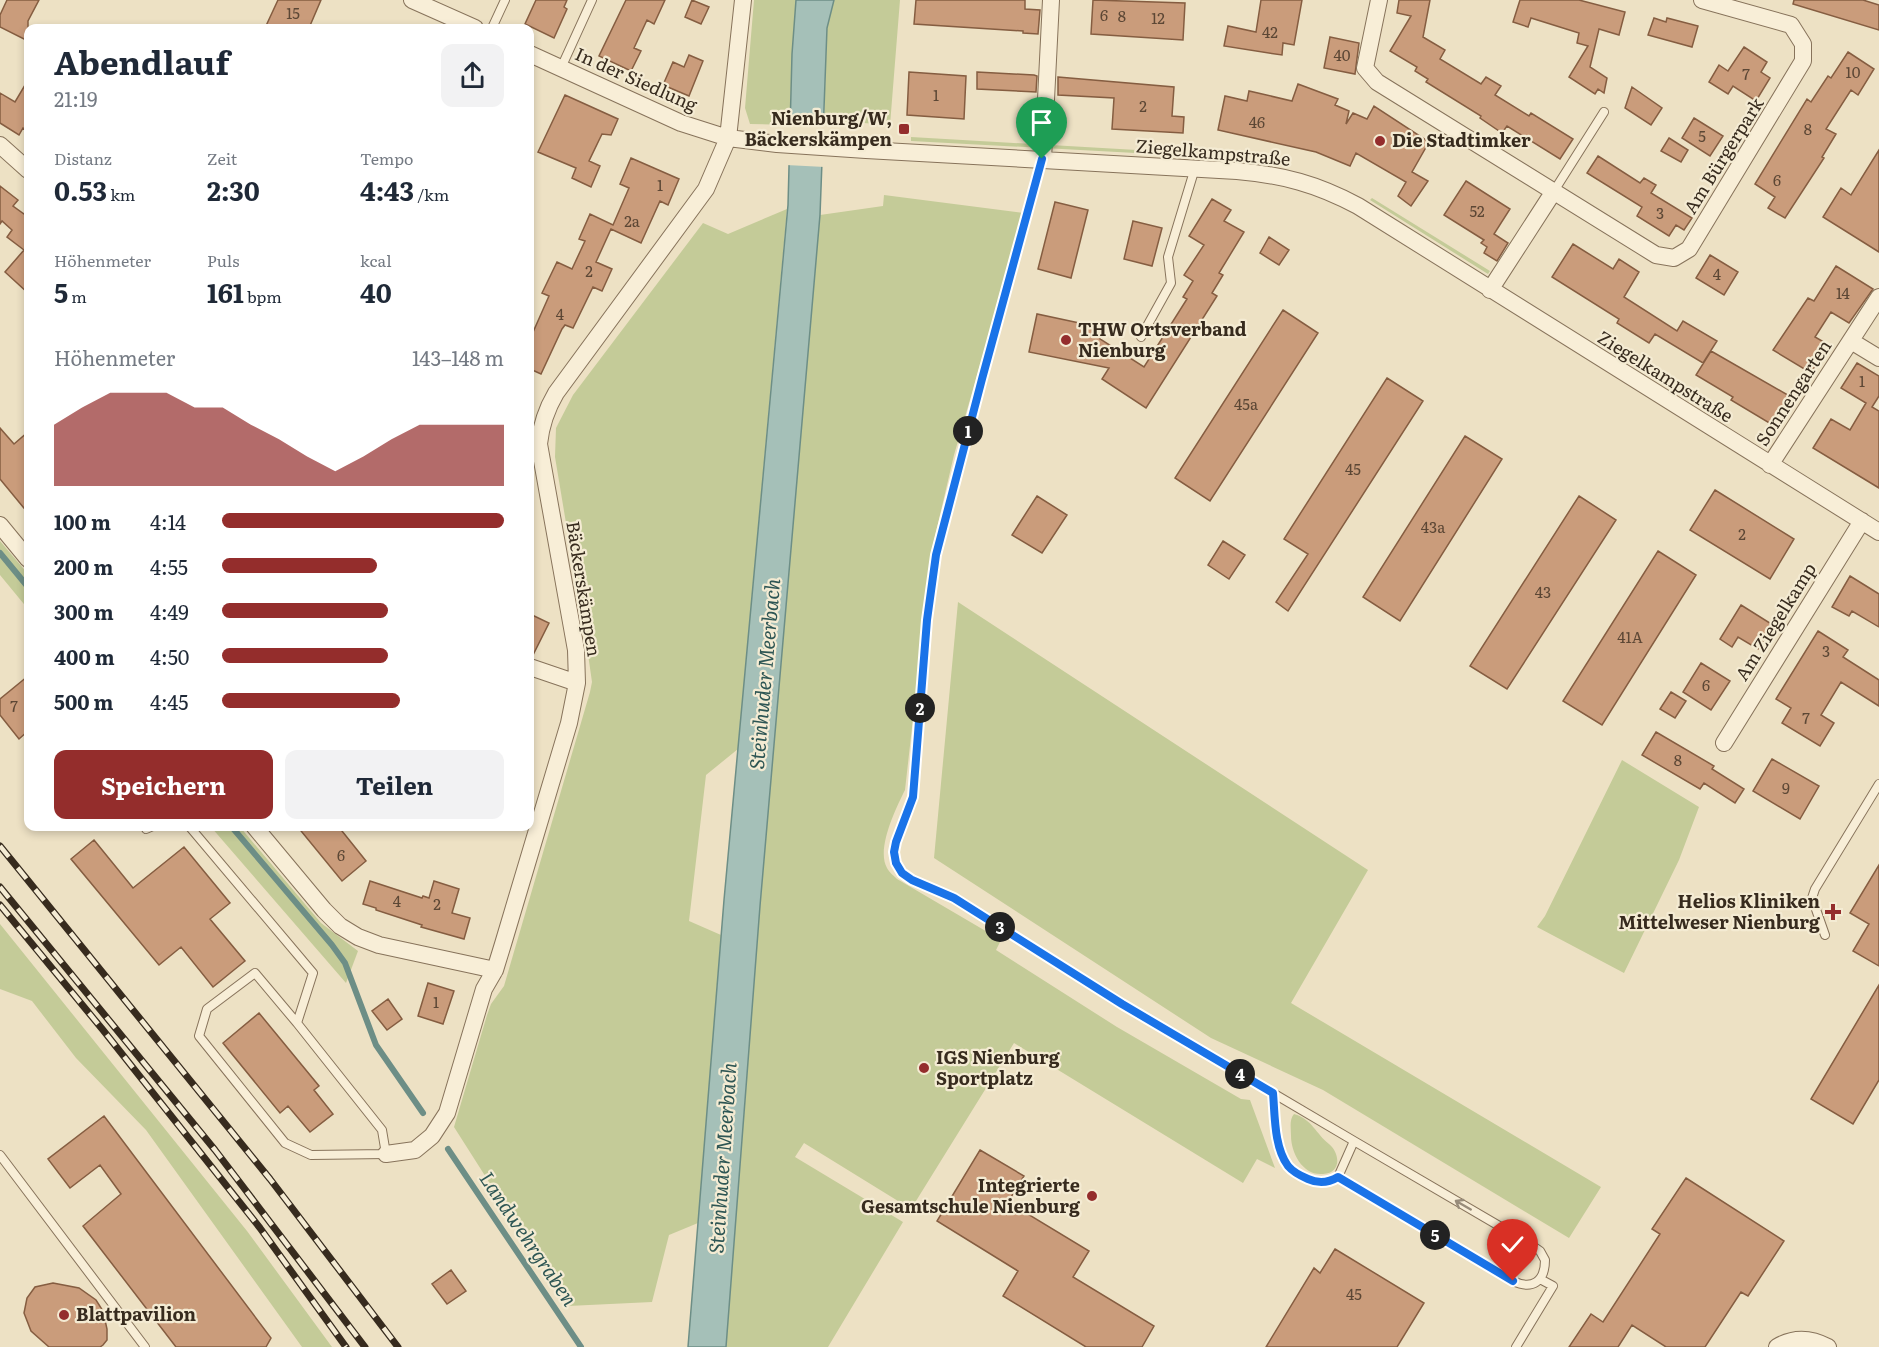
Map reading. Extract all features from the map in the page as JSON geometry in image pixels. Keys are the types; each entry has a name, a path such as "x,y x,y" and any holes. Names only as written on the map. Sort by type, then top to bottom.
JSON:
{"street":[{"path":"412,0 466,24"},
{"path":"728,138 743,0"},
{"path":"1042,159 1051,0"},
{"name":"Am Bürgerpark","path":"1379,0 1365,68 1377,82 1656,255 1674,258 1689,249 1803,61 1803,44 1791,25 1702,0"},
{"name":"In der Siedlung","path":"534,56 681,123 728,138"},
{"name":"Ziegelkampstraße","path":"728,138 833,148 1273,174 1333,192 1879,532"},
{"name":"Bäckerskämpen","path":"386,1154 415,1150 432,1136 447,1113 484,989 495,970 569,723 577,683 576,650 541,455 540,429 543,420 556,393 706,189 728,138"},
{"path":"0,145 24,166"},
{"path":"1490,290 1554,191"},
{"name":"Sonnengarten","path":"1770,465 1879,297"},
{"name":"Sonnengarten","path":"1851,341 1879,358"},
{"name":"Am Ziegelkamp","path":"1724,743 1862,521"},
{"path":"0,525 24,550"},
{"path":"534,668 577,683"},
{"path":"258,831 324,910 340,926 358,937 379,945 495,970"},
{"path":"1778,1347 1797,1339 1813,1340 1828,1347"}],"lane":[{"path":"494,24 505,0"},
{"path":"561,68 592,0"},
{"path":"1554,191 1604,112"},
{"path":"1042,159 936,555 927,620 913,797 896,842 894,852 896,863 902,873 912,880 954,898 1122,1004 1540,1251 1545,1260 1540,1279 1528,1285 1513,1281 1338,1177"},
{"path":"1141,337 1171,283 1168,257 1195,168"},
{"path":"1825,935 1812,898 1815,889 1879,784"},
{"path":"193,831 313,972 297,1023"},
{"path":"255,973 382,1130 386,1154 311,1155 285,1143 198,1036 207,1009 255,973"},
{"path":"1273,1093 1276,1131 1280,1148 1288,1166 1300,1175 1323,1183 1338,1177 1354,1141"},
{"path":"0,1155 145,1347"},
{"path":"1516,1347 1553,1286 1540,1279"}],"green space":[{"path":"754,0 796,0 789,125 750,124 745,108"},
{"path":"834,0 900,0 890,125 824,120 827,28"},
{"path":"911,137 1154,151 1154,154 911,141"},
{"path":"884,195 1024,213 954,455 932,549 905,790 885,840 884,860 887,868 897,879 1001,940 996,950 1117,1027 1241,1099 1250,1100 1275,1168 1257,1159 1243,1183 1014,1043 911,1209 804,1143 795,1157 903,1222 828,1347 726,1347 760,906 820,215 883,206"},
{"path":"1372,198 1490,271 1488,274 1370,200"},
{"path":"787,209 738,749 706,775 689,921 721,935 698,1223 669,1235 652,1302 568,1306 454,1127 487,1015 491,1004 504,986 592,682 555,457 556,428 573,395 703,223 728,234"},
{"path":"1604,343 1708,408 1706,410 1602,346"},
{"path":"0,541 24,569 24,604 0,575"},
{"path":"958,602 1368,870 1291,1003 1601,1187 1569,1238 1323,1090 1211,1038 934,858"},
{"path":"1622,760 1699,807 1679,860 1624,973 1537,927 1545,916"},
{"path":"214,831 243,831 321,923 358,951 346,983"},
{"path":"0,924 247,1231 332,1347 302,1347 146,1130 76,1058 32,1001 0,989"},
{"path":"1294,1114 1310,1123 1333,1148 1337,1157 1334,1170 1329,1173 1316,1174 1300,1162 1292,1143 1291,1121"}],"water":[{"name":"Steinhuder Meerbach","path":"796,0 834,0 827,28 820,215 760,906 726,1347 688,1347 724,900 788,205 792,54"}],"pier":[{"path":"787,124 827,126 825,167 786,165"}],"building":[{"path":"7,0 39,0 28,24 24,24 24,39 0,27 0,15"},
{"path":"278,0 321,0 311,24 267,24"},
{"path":"536,0 567,0 564,7 567,9 554,38 534,28 534,24 525,24"},
{"path":"626,0 665,0 654,24 647,20 634,48 641,51 631,71 599,56"},
{"path":"692,0 709,7 701,24 685,17"},
{"path":"916,0 1025,0 1025,9 1040,10 1038,34 914,24"},
{"path":"1093,0 1185,3 1183,40 1091,34"},
{"path":"1261,0 1302,0 1294,45 1283,43 1282,55 1224,46 1228,26 1256,32"},
{"path":"1399,0 1430,0 1423,37 1445,50 1440,59 1481,84 1486,77 1501,86 1495,95 1529,116 1531,113 1573,139 1560,159 1507,126 1502,133 1480,118 1481,116 1426,82 1428,79 1415,71 1417,67 1390,51 1411,16 1397,13"},
{"path":"1520,0 1579,0 1625,12 1619,35 1599,29 1590,67 1607,78 1604,93 1598,89 1595,94 1569,77 1588,46 1577,43 1579,33 1531,18 1528,27 1513,22"},
{"path":"1794,0 1863,0 1879,5 1879,30 1793,4"},
{"path":"1654,18 1666,22 1667,18 1698,26 1692,47 1648,35"},
{"path":"1330,37 1359,43 1355,74 1324,68"},
{"path":"1744,47 1767,62 1761,72 1770,78 1756,101 1733,86 1728,94 1709,82 1719,65 1728,71"},
{"path":"1848,52 1874,69 1858,95 1851,90 1826,129 1836,134 1822,157 1824,158 1785,218 1768,208 1775,197 1755,184 1807,99 1811,102 1828,76 1831,78"},
{"path":"689,55 703,61 689,96 663,85 673,62 684,67"},
{"path":"909,72 966,76 964,119 907,115"},
{"path":"977,72 1037,76 1036,92 977,89"},
{"path":"1058,77 1174,87 1172,116 1184,117 1183,133 1112,129 1114,98 1058,95"},
{"path":"1298,84 1338,99 1335,105 1349,111 1346,124 1353,113 1367,119 1374,106 1429,142 1412,172 1428,181 1411,206 1398,196 1406,182 1356,153 1350,166 1316,152 1218,130 1225,96 1247,101 1249,91 1292,101"},
{"path":"24,87 24,129 19,135 0,123 0,93 15,102"},
{"path":"1632,87 1662,108 1651,125 1625,108"},
{"path":"565,95 618,119 611,135 602,134 589,161 600,166 591,187 572,178 576,168 538,152"},
{"path":"1694,118 1723,136 1710,156 1682,138"},
{"path":"1669,138 1688,150 1681,162 1661,151"},
{"path":"1879,150 1879,252 1823,217 1841,188 1851,195"},
{"path":"1598,156 1640,183 1644,178 1656,185 1651,193 1692,218 1684,230 1676,225 1669,236 1637,216 1642,207 1587,173"},
{"path":"631,158 679,179 668,205 660,201 641,243 611,229 596,262 612,269 602,291 593,287 573,328 565,325 562,329 541,374 534,371 534,330 549,296 542,293 557,262 572,269 585,241 579,239 590,214 613,225 629,188 620,184"},
{"path":"1466,181 1510,209 1494,234 1508,243 1497,261 1484,253 1487,247 1481,243 1484,240 1444,215"},
{"path":"0,186 18,200 13,206 24,214 24,250 7,237 12,230 2,221 0,224"},
{"path":"1212,199 1231,210 1224,221 1244,232 1219,273 1223,275 1212,293 1217,296 1146,408 1102,379 1109,368 1029,352 1037,314 1103,328 1100,339 1144,367 1187,299 1183,297 1193,281 1184,275 1204,245 1189,236"},
{"path":"1055,202 1088,210 1071,278 1038,269"},
{"path":"1133,221 1162,228 1152,266 1124,259"},
{"path":"1269,237 1289,250 1279,265 1260,253"},
{"path":"1573,244 1613,269 1619,259 1639,272 1624,297 1677,331 1683,321 1717,341 1703,363 1655,334 1649,343 1617,323 1619,319 1552,277"},
{"path":"24,250 24,289 5,272"},
{"path":"1710,255 1738,272 1724,295 1696,278"},
{"path":"1836,266 1873,289 1849,323 1831,312 1815,337 1829,345 1811,373 1773,350 1808,298 1814,301"},
{"path":"1283,310 1318,333 1210,501 1175,478"},
{"path":"1711,351 1793,398 1776,427 1731,400 1733,397 1696,375"},
{"path":"1857,363 1879,376 1879,396 1872,407 1879,411 1879,488 1813,448 1831,419 1850,430 1866,403 1841,388"},
{"path":"1387,378 1423,401 1288,611 1276,602 1308,554 1284,539"},
{"path":"0,428 14,444 24,435 24,508 0,479"},
{"path":"1465,436 1502,459 1400,621 1363,597"},
{"path":"1715,490 1794,539 1770,579 1690,530"},
{"path":"1037,496 1067,515 1042,553 1012,535"},
{"path":"1579,496 1616,520 1507,689 1470,666"},
{"path":"1223,541 1245,555 1229,579 1208,565"},
{"path":"1658,551 1696,575 1602,725 1563,701"},
{"path":"1850,576 1879,594 1879,627 1852,611 1849,616 1832,607"},
{"path":"1741,605 1773,625 1758,649 1738,637 1732,647 1720,639"},
{"path":"534,616 549,623 534,653"},
{"path":"1818,631 1848,650 1843,657 1879,680 1879,706 1841,682 1821,715 1834,723 1820,746 1782,723 1791,708 1776,699"},
{"path":"1701,663 1730,681 1711,710 1683,692"},
{"path":"24,679 24,735 19,739 0,715 0,699"},
{"path":"1671,692 1686,701 1675,718 1660,709"},
{"path":"1656,732 1714,766 1712,769 1744,789 1735,803 1704,783 1700,789 1642,755"},
{"path":"1772,759 1819,786 1800,819 1753,791"},
{"path":"301,831 342,831 366,861 342,881"},
{"path":"94,840 133,888 184,847 230,903 210,919 245,961 213,987 181,947 159,965 71,859"},
{"path":"1879,865 1879,966 1853,951 1869,924 1850,913"},
{"path":"370,881 422,898 423,896 429,898 434,881 459,889 452,913 470,918 464,939 421,927 422,925 363,904"},
{"path":"428,983 454,991 443,1024 418,1016"},
{"path":"1879,985 1879,1080 1853,1124 1811,1099"},
{"path":"388,999 402,1019 387,1030 372,1011"},
{"path":"259,1013 319,1086 314,1090 333,1114 310,1132 288,1106 280,1113 223,1043"},
{"path":"104,1116 271,1338 266,1347 176,1347 83,1226 121,1194 100,1165 70,1188 48,1159"},
{"path":"980,1150 1024,1176 1008,1202 1089,1251 1073,1277 1154,1326 1142,1347 1086,1347 1003,1296 1018,1271 937,1221"},
{"path":"1686,1178 1784,1241 1748,1296 1741,1292 1705,1347 1666,1347 1632,1325 1618,1347 1569,1347 1591,1314 1603,1322 1660,1234 1652,1229"},
{"path":"1335,1249 1424,1303 1397,1347 1266,1347 1314,1268 1320,1273"},
{"path":"451,1270 466,1291 447,1304 432,1284"},
{"name":"Blattpavilion","path":"53,1283 79,1288 96,1300 103,1311 107,1329 107,1340 103,1345 100,1347 49,1347 31,1331 24,1313 27,1298 35,1287"}],"waterway":[{"name":"Landwehrgraben","path":"0,553 24,582"},
{"name":"Landwehrgraben","path":"235,831 345,963 376,1045 423,1113"},
{"name":"Landwehrgraben","path":"448,1149 581,1347"}],"railway":[{"path":"0,846 270,1179 398,1347"},
{"path":"0,887 215,1150 365,1347"},
{"path":"0,905 103,1030 260,1228 346,1347"}],"place":[{"name":"Nienburg/W, Bäckerskämpen","path":"904,129"},
{"name":"Die Stadtimker","path":"1380,141"},
{"name":"THW Ortsverband Nienburg","path":"1066,340"},
{"name":"Helios Kliniken Mittelweser Nienburg","path":"1833,912"},
{"name":"IGS Nienburg Sportplatz","path":"924,1068"},
{"name":"Integrierte Gesamtschule Nienburg","path":"1092,1196"},
{"name":"Blattpavilion","path":"64,1315"}],"route":[{"path":"1042,159 936,555 927,620 913,797 896,842 894,852 896,863 902,873 912,880 954,898 1122,1004 1273,1093 1276,1131 1280,1148 1288,1166 1300,1175 1323,1183 1338,1177 1513,1281"}]}
